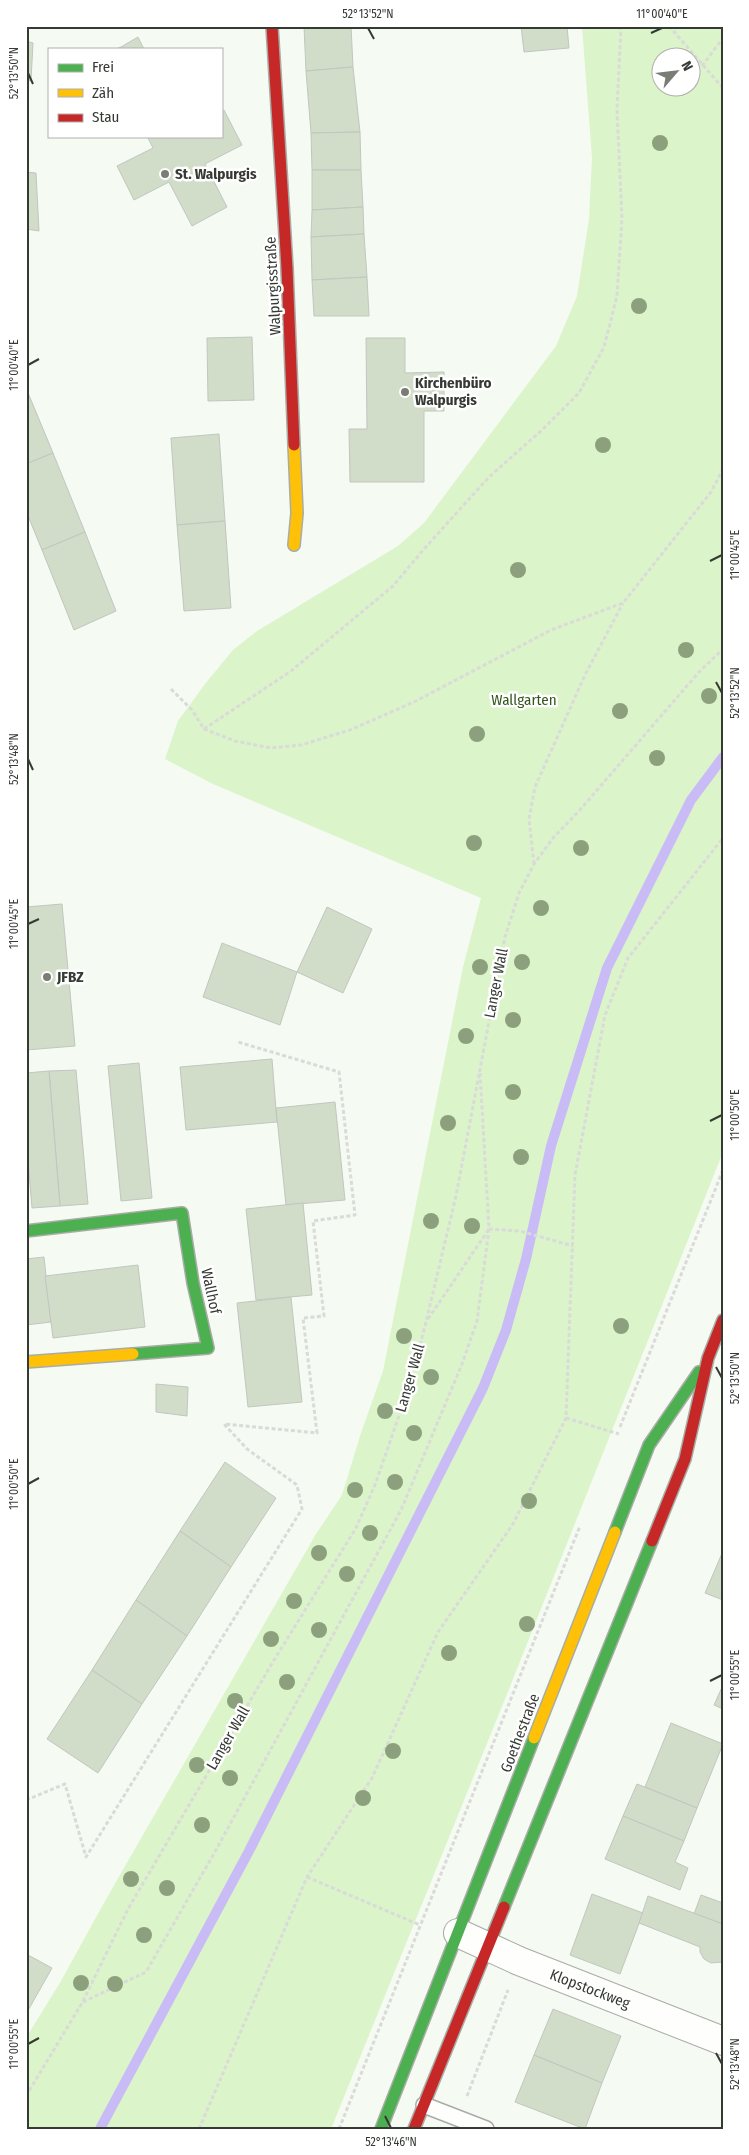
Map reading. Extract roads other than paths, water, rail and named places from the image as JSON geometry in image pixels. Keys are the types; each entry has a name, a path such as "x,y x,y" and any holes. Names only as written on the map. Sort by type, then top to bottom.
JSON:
{"main road":[{"name":"Walpurgisstraße","path":"272,26 287,268 297,514 294,545"},
{"name":"Wallhof","path":"26,1232 182,1213 193,1283 208,1348 26,1362"},
{"name":"Goethestraße","path":"414,2129 685,1459 715,1361 723,1320"},
{"name":"Goethestraße","path":"380,2129 649,1445 715,1361"}],"street":[{"name":"Klopstockweg","path":"458,1933 519,1961 723,2041"}],"lane":[{"path":"424,2105 486,2129"}],"waterway":[{"path":"101,2127 249,1851 483,1388 506,1330 526,1259 551,1146 607,968 691,800 723,757"}],"place":[{"name":"St. Walpurgis","path":"165,174"},
{"name":"Kirchenbüro Walpurgis","path":"405,392"},
{"name":"JFBZ","path":"47,977"}],"park label":[{"name":"Wallgarten","path":"524,700"}]}
